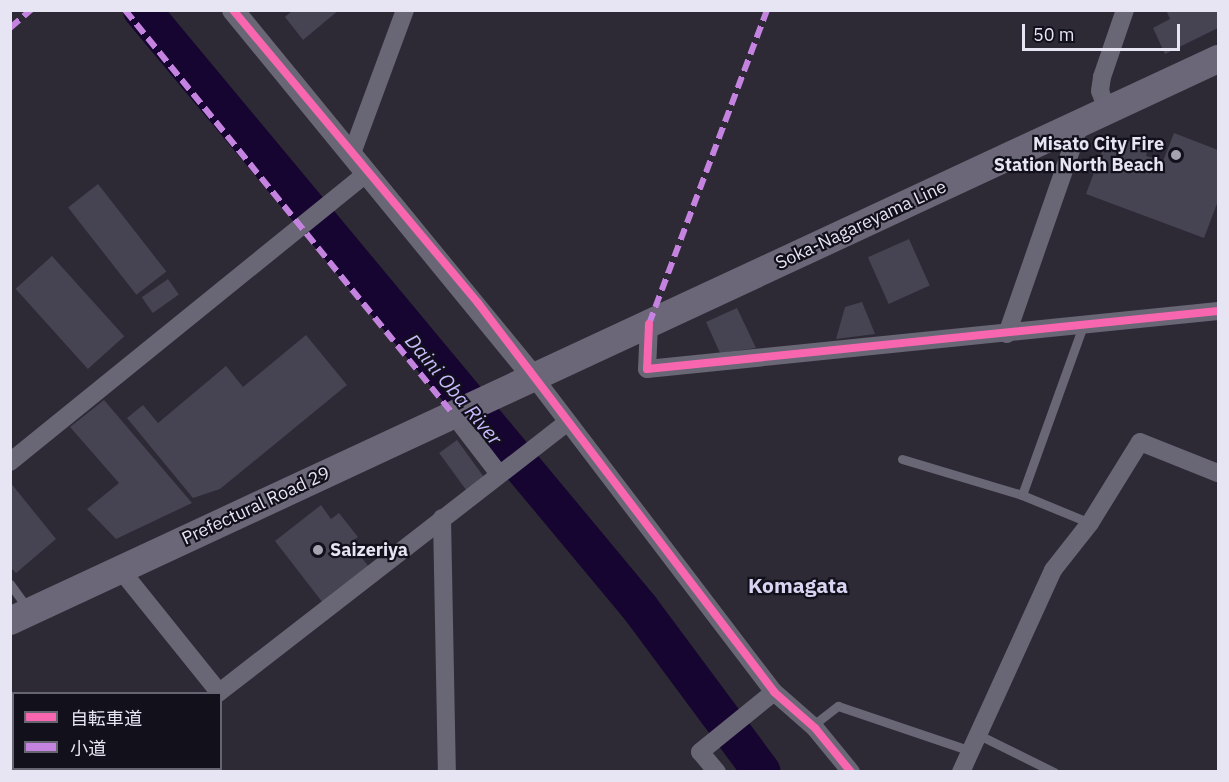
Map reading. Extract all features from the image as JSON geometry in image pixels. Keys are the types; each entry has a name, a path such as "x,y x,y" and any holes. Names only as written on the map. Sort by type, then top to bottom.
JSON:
{"main road":[{"name":"Soka-Nagareyama Line","path":"502,390 1218,59"},
{"name":"Prefectural Road 29","path":"20,616 502,390"}],"street":[{"path":"233,10 366,174 478,303 567,423 774,692 812,726 851,771"},
{"path":"351,156 405,10"},
{"path":"1107,110 1100,91 1102,77 1125,10"},
{"path":"1007,334 1081,122"},
{"path":"10,462 300,225 366,174"},
{"path":"649,324 647,369 1218,311"},
{"path":"453,414 499,474"},
{"path":"219,692 567,423"},
{"path":"961,771 1053,570 1090,523 1140,442 1218,473"},
{"path":"442,518 447,771"},
{"path":"120,569 217,692"},
{"path":"717,771 700,752 774,692"}],"lane":[{"path":"1022,495 1083,326"},
{"path":"902,459 1022,495 1090,523"},
{"path":"10,584 20,616"},
{"path":"812,726 838,706 975,743 1054,771"}],"building":[{"path":"293,10 339,10 303,40 285,17"},
{"path":"1166,10 1218,10 1218,28 1165,54 1153,28 1170,19"},
{"path":"1174,133 1218,150 1218,201 1204,238 1086,194 1105,143 1118,137 1149,148 1146,156 1163,161"},
{"path":"98,184 166,271 136,295 68,207"},
{"path":"909,239 930,286 889,304 868,257"},
{"path":"52,256 124,336 88,369 16,289"},
{"path":"168,279 179,295 153,313 142,297"},
{"path":"862,302 875,334 836,339 845,307"},
{"path":"737,308 756,348 720,353 706,322"},
{"path":"306,335 347,385 220,489 193,498 127,418 143,405 158,423 226,366 243,387"},
{"path":"104,400 192,503 116,539 87,509 119,483 70,427"},
{"path":"457,440 485,478 467,491 439,453"},
{"path":"10,482 56,539 16,573 10,567"},
{"path":"321,505 331,519 339,513 358,537 350,543 369,567 323,603 275,541"}],"waterway":[{"name":"Daini Oba River","path":"142,10 640,608 762,772"}],"marked path":[{"path":"10,28 31,10"},
{"path":"125,10 453,414"},
{"path":"649,324 767,10"}],"cycle path":[{"path":"233,10 478,303 774,692 815,728 851,772"},
{"path":"649,324 647,369 1218,311"}],"place":[{"name":"Misato City Fire Station North Beach","path":"1176,155"},
{"name":"Saizeriya","path":"318,550"}],"district":[{"name":"Komagata","path":"798,585"}]}
